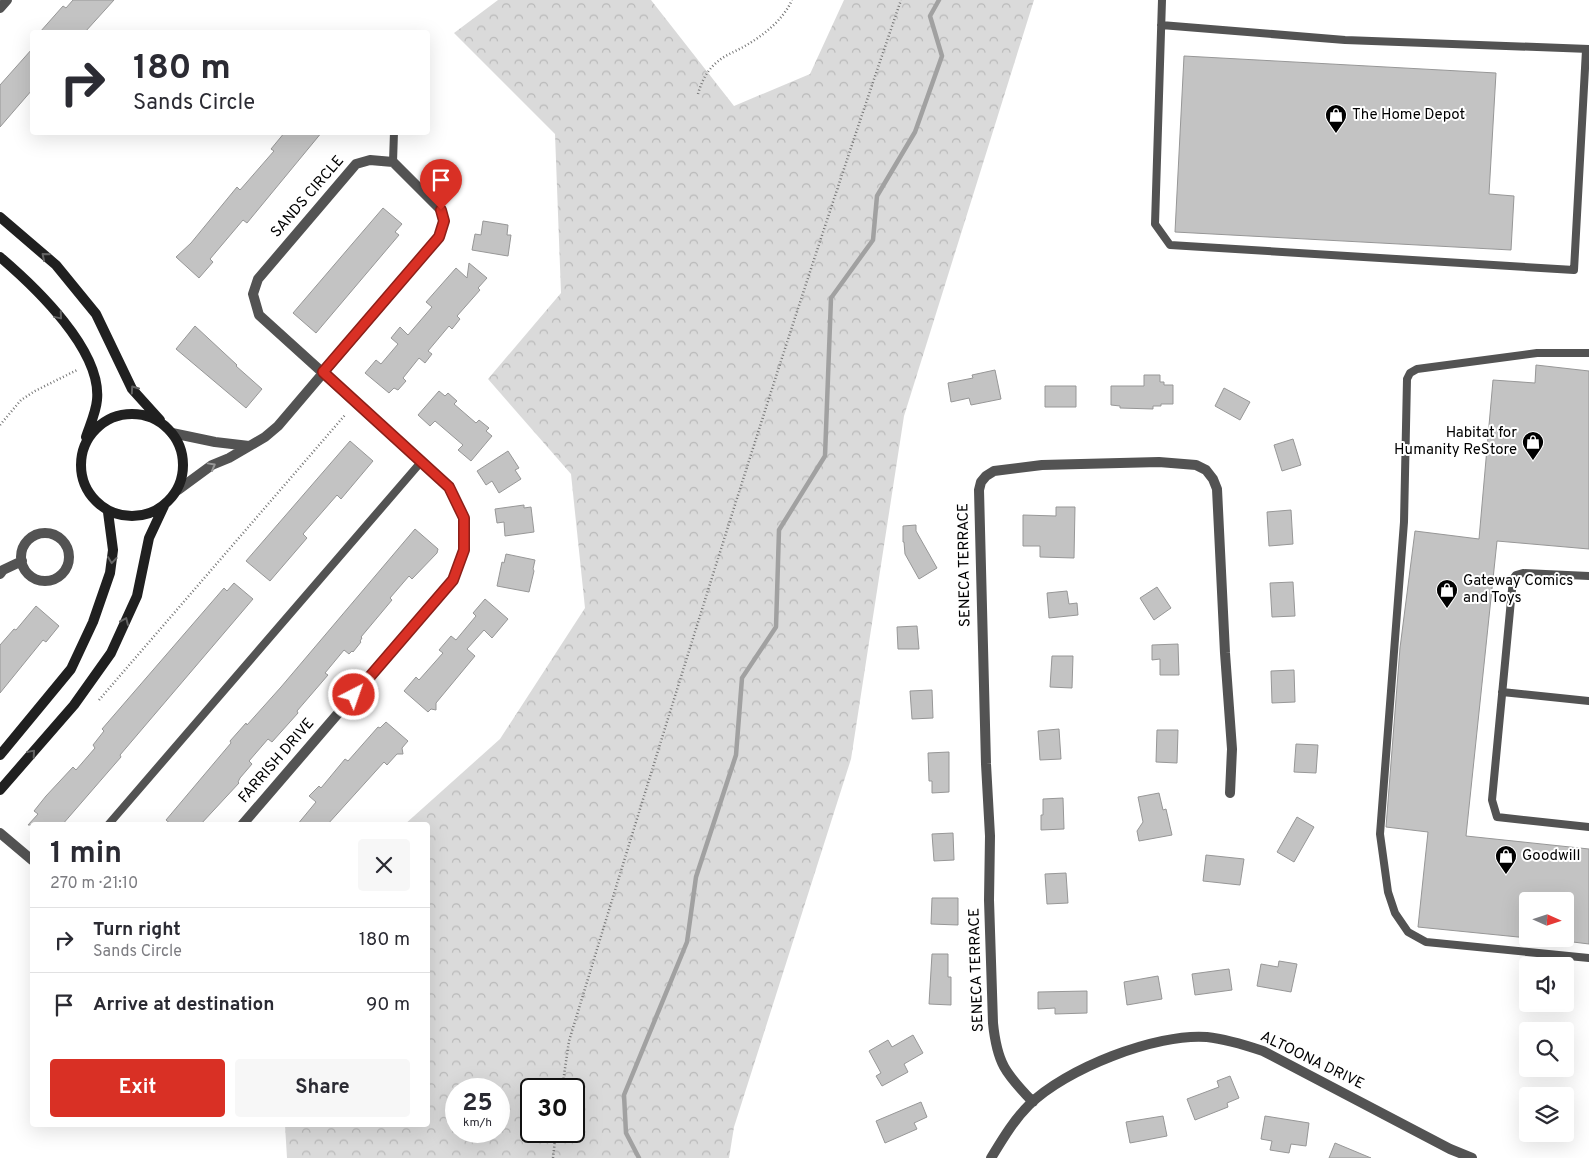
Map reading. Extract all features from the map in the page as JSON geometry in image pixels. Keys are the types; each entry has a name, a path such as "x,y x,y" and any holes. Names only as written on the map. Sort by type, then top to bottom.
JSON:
{"street":[{"name":"SANDS CIRCLE","path":"323,372 259,315 253,294 258,279 356,164 370,160 393,162"},
{"path":"0,790 74,705 111,653 137,596 149,538 164,506 178,490 212,465 229,458 265,437 278,426 439,237 444,221 441,210 393,162"},
{"path":"0,217 56,265 96,314 132,389 177,440 183,456 183,473 178,490"},
{"path":"0,257 24,278 60,316 81,345 96,379 97,400 80,460 81,476 86,490 96,503 108,512 123,516 139,517 164,506"},
{"name":"FARRISH DRIVE","path":"245,822 453,580 464,550 464,518 449,487 323,372"},
{"path":"84,445 93,431 105,420 120,414 137,414 152,418 169,430 215,442 249,446"},
{"name":"SENECA TERRACE","path":"1033,1102 1010,1078 1001,1061 995,1042 993,1022 989,900 990,836 986,764 979,490 981,482 986,476 994,471 1042,465 1159,462 1196,465 1206,470 1213,479 1217,489 1232,749 1230,793"},
{"path":"0,754 71,669 94,622 110,572 113,550 108,512"},
{"path":"42,533 57,536 67,547 69,554 65,570 60,576 52,579 36,579 25,568 22,561 24,546 29,539 42,533"},
{"path":"0,574 3,570 22,561"},
{"path":"0,833 30,858"},
{"name":"ALTOONA DRIVE","path":"991,1158 1012,1124 1033,1102 1052,1087 1085,1068 1118,1054 1166,1040 1184,1037 1207,1037 1236,1042 1263,1051 1450,1149 1472,1158"}],"lane":[{"path":"1161,25 1345,40 1588,50 1574,270 1170,245 1155,224 1161,25 1162,0"},
{"path":"393,162 394,135"},
{"path":"1589,352 1537,353 1417,369 1407,379 1404,522 1380,834 1388,892 1395,913 1408,932 1426,942 1589,958"},
{"path":"111,822 421,462"},
{"path":"1589,576 1523,573 1516,575 1513,579 1492,800 1497,818 1589,827"},
{"path":"1502,692 1589,702"}],"path":[{"path":"698,94 704,78 715,64 726,55 761,35 787,10 792,0"},
{"path":"563,1078 568,1041 675,693 863,110 901,0"},
{"path":"0,425 22,400 35,391 77,370"},
{"path":"99,700 346,415"},
{"path":"553,1158 555,1143"}],"green space":[{"path":"498,0 651,0 734,106 810,74 844,0 1034,0 904,416 851,759 734,1127 729,1158 287,1158 285,1127 430,1127 430,822 407,822 500,739 585,608 571,474 488,379 561,293 555,134 454,33"}],"building":[{"path":"73,0 114,0 87,30 42,30 63,6 66,8"},
{"path":"30,51 30,92 0,127 0,85"},
{"name":"The Home Depot","path":"1184,56 1496,73 1489,194 1514,196 1511,250 1175,232"},
{"path":"283,135 320,135 247,223 243,220 210,259 213,262 199,278 176,257 191,243 237,187 240,190 274,151 271,149"},
{"path":"383,208 402,224 395,232 399,235 316,333 293,313"},
{"path":"483,221 508,225 507,235 511,235 508,256 472,250 475,234 481,235"},
{"path":"469,263 487,278 478,288 480,290 457,316 460,319 452,329 449,326 428,351 432,354 425,363 419,358 403,378 406,381 398,390 394,388 389,393 365,373 376,360 381,364 398,344 391,338 400,327 408,335 432,307 426,302 456,268 467,278"},
{"path":"195,326 262,389 246,408 176,349"},
{"path":"1536,365 1589,371 1589,549 1497,541 1466,836 1589,849 1589,944 1574,942 1574,892 1519,892 1519,937 1418,927 1428,832 1386,827 1400,648 1415,531 1479,539 1493,380 1535,383"},
{"path":"995,370 1001,399 971,405 969,398 951,402 948,383 973,378 972,375"},
{"path":"1144,375 1160,375 1160,382 1164,382 1164,385 1173,385 1173,404 1153,406 1153,409 1120,408 1120,406 1111,405 1111,386 1144,386"},
{"path":"1045,386 1076,386 1076,407 1045,407"},
{"path":"1224,388 1250,402 1240,420 1215,406"},
{"path":"439,391 445,396 448,393 457,401 454,404 476,423 479,420 489,428 486,431 492,436 471,461 458,450 463,445 435,421 430,426 418,415"},
{"path":"1293,439 1301,465 1282,471 1274,445"},
{"path":"350,441 373,461 341,499 337,495 303,534 307,538 270,581 246,561"},
{"path":"508,451 519,468 515,470 521,479 499,493 492,481 486,485 477,471"},
{"path":"524,505 524,508 531,507 534,532 505,536 504,522 497,523 495,509"},
{"path":"1056,507 1075,507 1074,558 1040,557 1040,546 1023,546 1023,515 1056,516"},
{"path":"1291,510 1293,544 1269,546 1267,512"},
{"path":"916,525 916,531 937,568 919,579 905,554 903,542 903,526"},
{"path":"415,529 438,549 437,553 412,579 409,576 390,598 392,600 361,637 361,642 353,652 349,654 344,650 325,673 328,675 297,711 298,713 272,742 268,739 249,761 252,764 240,778 239,783 203,822 168,822 166,820 231,743 230,741 281,687"},
{"path":"506,554 535,560 529,592 497,586 502,562 504,563"},
{"path":"1293,582 1295,616 1272,617 1270,583"},
{"path":"234,583 253,599 65,822 31,822 38,814 34,811 46,796 73,767 76,770 95,748 93,745 104,731 102,729 224,588 227,591"},
{"path":"1157,587 1171,608 1154,620 1140,598"},
{"path":"1067,591 1069,604 1077,603 1078,615 1049,618 1047,593"},
{"path":"485,599 508,619 492,638 484,630 467,649 475,656 436,703 436,710 431,709 428,712 404,691 416,677 419,680 443,653 439,650 451,636 456,640 476,616 473,613"},
{"path":"36,606 59,626 46,642 43,640 0,693 0,645 14,629 16,630"},
{"path":"917,626 919,649 898,649 897,627"},
{"path":"1178,644 1179,675 1160,675 1160,659 1152,660 1152,645"},
{"path":"1052,656 1073,656 1072,688 1050,687"},
{"path":"1294,670 1295,702 1272,703 1271,671"},
{"path":"932,690 933,718 912,719 910,691"},
{"path":"386,722 408,741 402,748 403,754 397,754 387,765 384,762 330,822 299,822 316,802 309,796 319,786 321,788 345,759 348,761 378,727 380,728"},
{"path":"1059,729 1061,759 1040,760 1038,731"},
{"path":"1157,730 1178,730 1177,763 1156,762"},
{"path":"1296,744 1318,745 1316,773 1294,772"},
{"path":"949,752 949,792 932,793 932,781 929,781 928,753"},
{"path":"1159,793 1163,810 1166,809 1172,835 1139,841 1137,831 1143,822 1138,797"},
{"path":"1063,798 1064,829 1041,830 1043,799"},
{"path":"1297,817 1314,827 1294,862 1277,852"},
{"path":"953,833 954,860 934,861 932,834"},
{"path":"1206,855 1244,859 1240,885 1203,881"},
{"path":"1066,873 1068,903 1047,904 1045,874"},
{"path":"932,898 958,898 958,925 931,924"},
{"path":"932,954 948,954 948,977 951,977 951,1005 929,1004"},
{"path":"1279,961 1297,964 1291,992 1257,986 1261,964 1278,967"},
{"path":"1229,969 1232,990 1195,995 1192,974"},
{"path":"1158,976 1162,999 1127,1005 1124,982"},
{"path":"1087,991 1087,1013 1055,1014 1055,1008 1038,1009 1038,992"},
{"path":"913,1035 923,1053 904,1064 908,1072 882,1086 876,1076 881,1073 869,1051 888,1040 892,1047"},
{"path":"1230,1076 1239,1098 1227,1103 1228,1107 1195,1120 1187,1099 1219,1087 1217,1081"},
{"path":"921,1102 927,1117 914,1123 917,1129 885,1143 876,1121"},
{"path":"1163,1116 1167,1136 1130,1143 1126,1122"},
{"path":"1265,1116 1309,1123 1306,1146 1291,1144 1289,1153 1270,1150 1272,1141 1261,1139"},
{"path":"1335,1143 1371,1158 1329,1158"}],"waterway":[{"path":"639,1158 626,1133 624,1095 687,942 696,877 736,755 742,678 776,627 779,530 825,456 831,298 873,240 877,196 915,132 942,56 930,16 939,0"}],"place":[{"name":"The Home Depot","path":"1336,134"},
{"name":"Habitat for Humanity ReStore","path":"1533,461"},
{"name":"Gateway Comics and Toys","path":"1447,609"},
{"name":"Goodwill","path":"1506,875"}],"route":[{"path":"354,695 453,580 464,550 464,518 449,487 323,372 439,237 444,221 441,210"}]}
